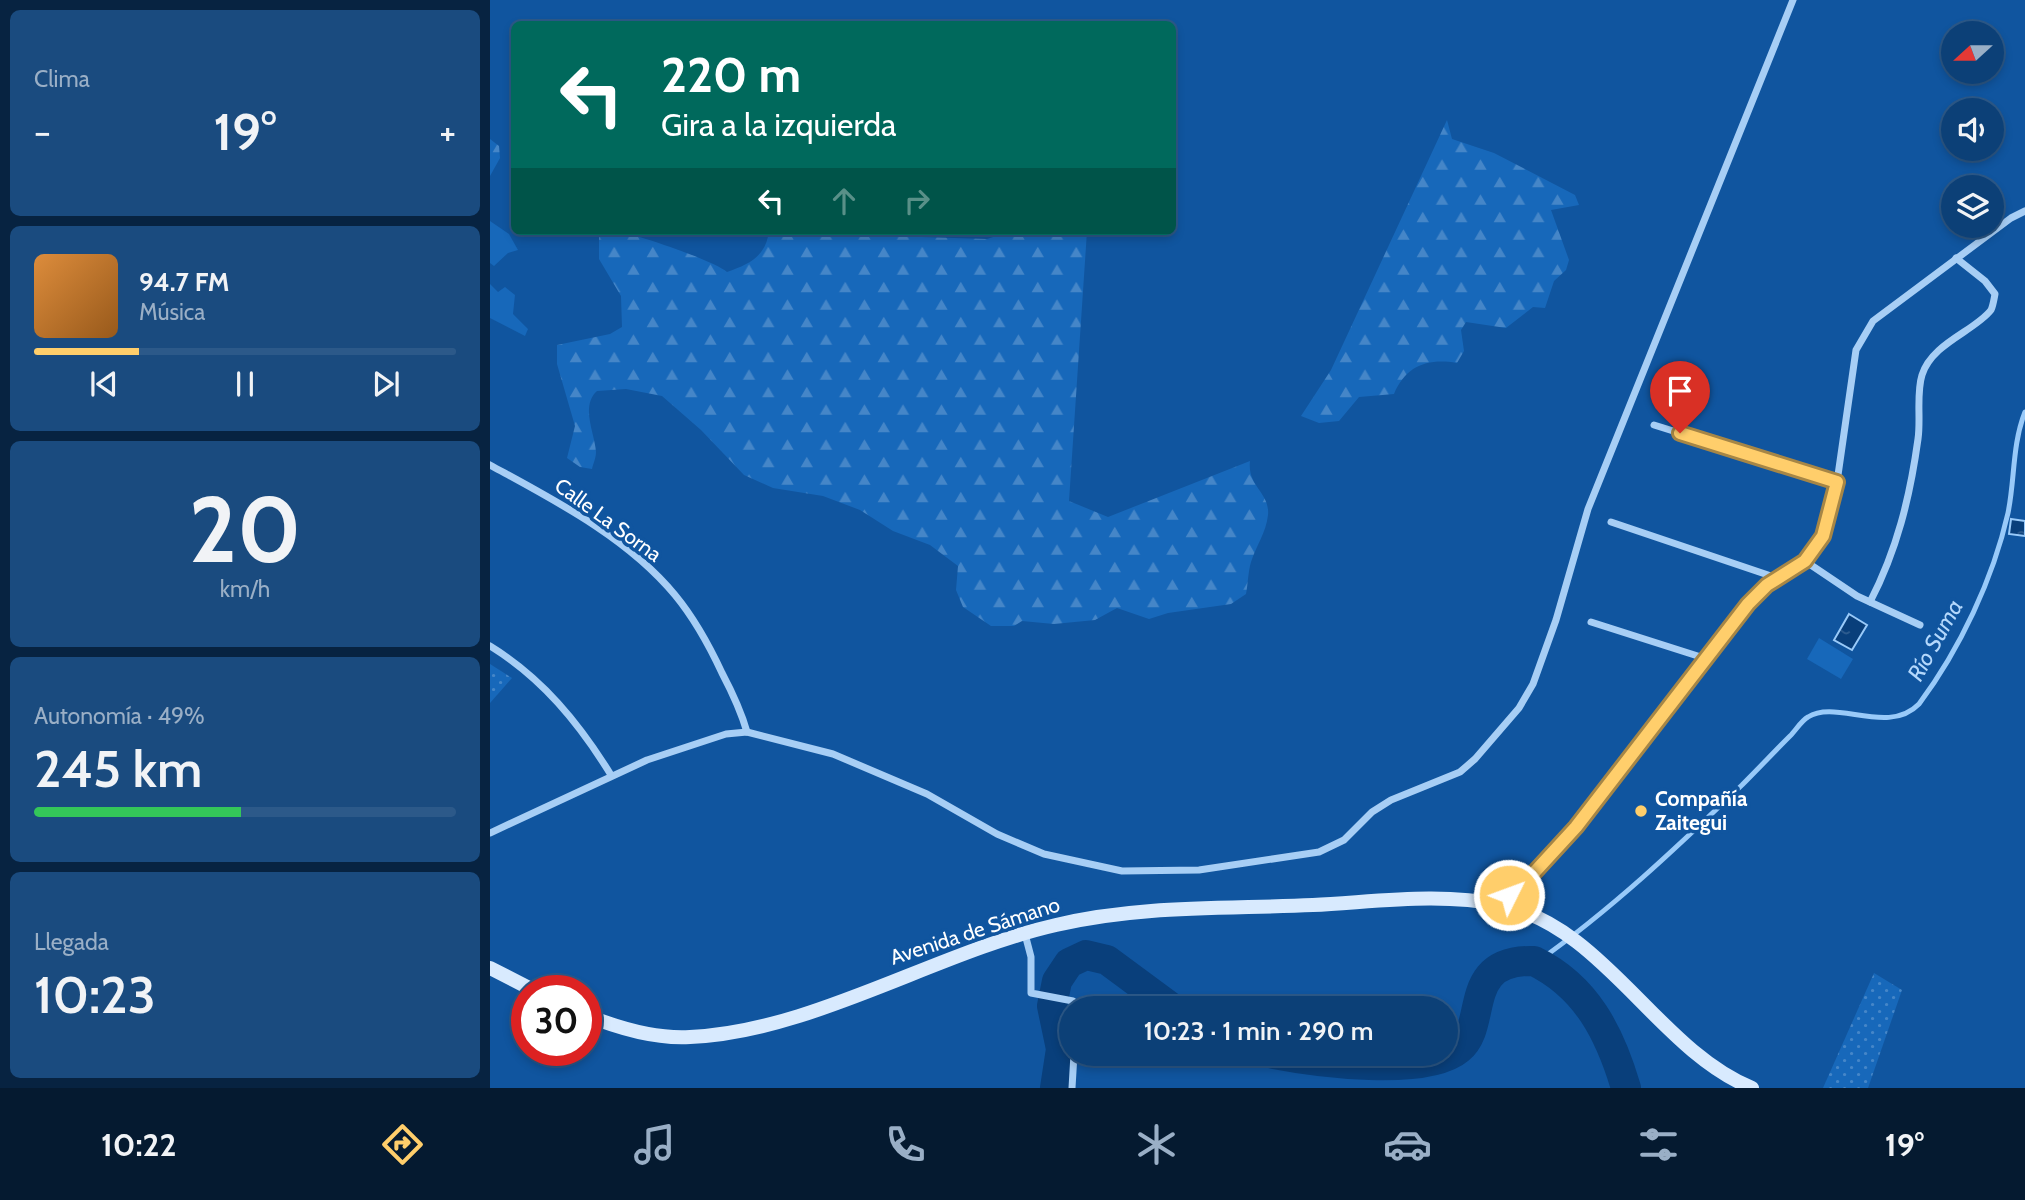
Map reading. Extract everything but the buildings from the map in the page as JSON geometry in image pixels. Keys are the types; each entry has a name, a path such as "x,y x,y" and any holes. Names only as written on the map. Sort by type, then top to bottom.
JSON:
{"street":[{"path":"490,833 611,775 686,746 747,732 833,754 927,794 997,834 1044,854 1122,871 1199,870 1320,852 1344,840 1372,812 1391,800 1460,772 1475,759 1519,708 1533,684 1556,620 1588,509 1793,0"},
{"path":"1497,904 1521,887 1576,827 1748,604 1777,578 1805,561 1823,536 1837,482 1856,350 1873,321 1956,258 2025,211"},
{"path":"1870,602 1891,562 1909,497 1918,436 1921,377 1928,362 1953,337 1991,309 1995,294 1985,281 1956,258"},
{"path":"1654,425 1837,482"},
{"name":"Calle La Sorna","path":"490,466 551,498 597,528 636,557 674,594 706,639 741,710 747,732"},
{"path":"1611,523 1777,578"},
{"path":"1805,561 1870,602 1920,625"},
{"path":"1591,622 1704,658"},
{"path":"490,646 551,693 590,741 611,775"},
{"name":"Avenida de Sámano","path":"602,1020 627,1029 687,1038 744,1032 1054,925 1115,914 1421,899 1497,904 1552,924 1579,945 1695,1054 1732,1080 1752,1088"},
{"path":"1025,934 1031,957 1031,993 1059,997"},
{"path":"490,968 511,979"},
{"path":"1072,1088 1073,1066"}],"green space":[{"path":"1447,120 1452,139 1494,153 1575,195 1579,205 1551,210 1569,260 1566,270 1554,281 1545,308 1533,307 1506,328 1466,322 1461,330 1464,351 1457,363 1436,362 1419,366 1405,377 1394,394 1359,397 1339,421 1319,423 1301,416 1331,370"},
{"path":"490,139 499,146 500,158 490,176"},
{"path":"490,221 509,234 518,250 508,253 494,266 490,263"},
{"path":"632,235 671,247 727,272 756,258 768,235 916,235 987,239 1000,235 1087,235 1069,501 1108,517 1250,461 1252,477 1266,501 1268,515 1251,562 1246,594 1231,604 1168,613 1149,619 1117,608 1095,620 1054,624 1022,621 1014,626 991,626 963,607 956,590 958,566 930,545 893,531 860,510 823,496 773,488 744,475 701,430 662,396 626,389 597,391 592,397 589,412 596,456 592,469 580,467 567,458 575,426 557,364 557,345 610,334 622,327 621,296 599,259 599,237"},
{"path":"490,284 498,292 505,287 515,295 513,314 528,329 525,336 490,318"},
{"path":"1819,638 1853,659 1841,679 1807,659"},
{"path":"490,664 512,678 490,703"},
{"path":"1874,973 1902,990 1868,1088 1823,1088"}],"water":[{"path":"2011,519 2025,521 2025,536 2009,534"},
{"path":"1849,614 1867,625 1852,650 1834,640"}],"waterway":[{"name":"Río Suma","path":"1537,962 1591,921 1668,855 1808,717 1833,712 1893,717 1906,713 1919,704 1961,637 1994,563 2008,513 2018,437 2025,412"},
{"path":"1059,1039 1052,1006 1057,981 1069,963 1086,955 1107,960 1156,996"},
{"path":"1458,1050 1468,1038 1480,995 1495,971 1511,963 1534,961 1568,984 1594,1014 1612,1049 1626,1088"},
{"path":"1055,1088 1059,1062"}],"place":[{"name":"Compañía Zaitegui","path":"1641,811"}],"route":[{"path":"1509,895 1521,887 1576,827 1748,604 1767,585 1805,561 1823,536 1837,482 1680,433"}]}
